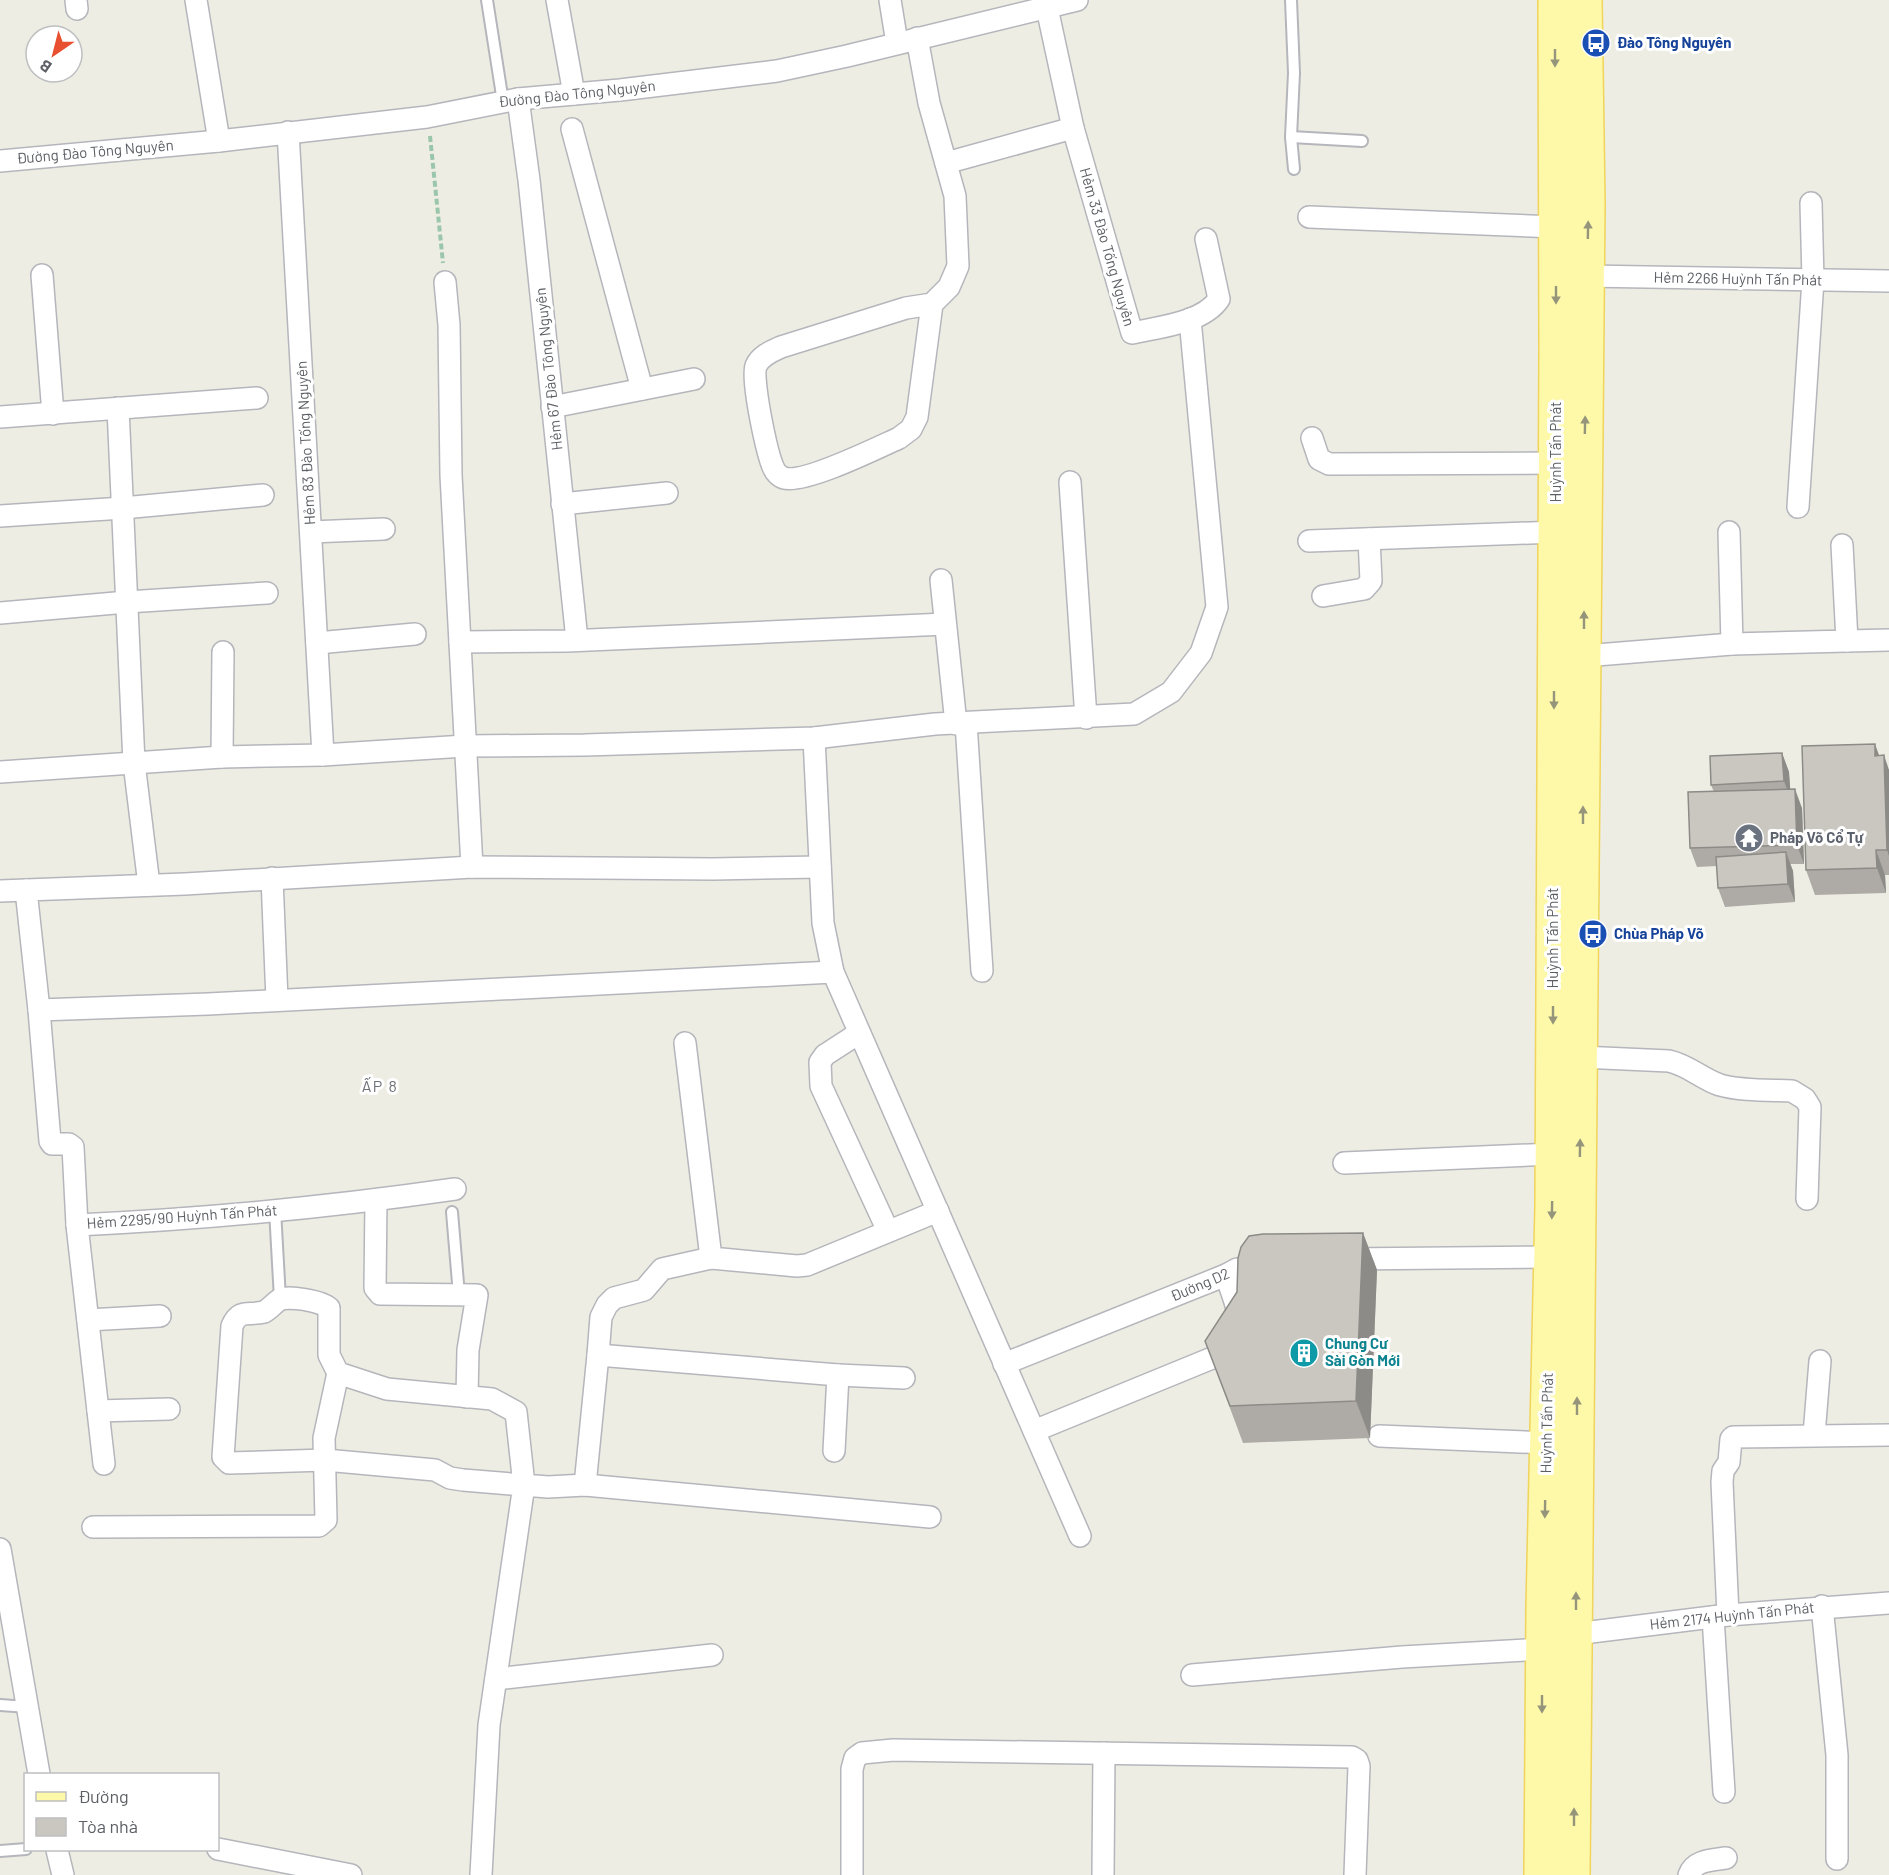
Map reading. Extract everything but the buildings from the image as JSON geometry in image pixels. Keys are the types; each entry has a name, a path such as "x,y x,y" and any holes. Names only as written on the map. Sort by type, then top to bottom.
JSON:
{"main road":[{"name":"Huỳnh Tấn Phát","path":"1555,0 1555,532 1568,873 1581,1056 1574,1875"},
{"name":"Huỳnh Tấn Phát","path":"1541,1875 1552,1154 1568,873 1584,656 1588,203 1585,0"}],"street":[{"path":"196,0 219,141"},
{"path":"557,0 574,94"},
{"path":"890,0 897,43"},
{"name":"Đường Đào Tông Nguyên","path":"0,161 219,141 427,117 510,100 777,71 1077,0"},
{"name":"Hẻm 33 Đào Tống Nguyên","path":"1047,8 1073,128 1132,333 1199,317 1214,306 1219,299 1206,239"},
{"path":"917,38 929,104 955,196 958,266 949,287 932,304 906,308 781,346 766,353 756,366 755,384 770,459 775,471 783,478 804,478 899,438 911,429 917,417 932,304"},
{"name":"Hẻm 67 Đào Tông Nguyên","path":"510,100 529,180 577,640"},
{"path":"946,163 1073,128"},
{"path":"572,129 642,389"},
{"name":"Hẻm 83 Đào Tống Nguyên","path":"288,132 323,755"},
{"path":"1798,507 1813,280 1811,203"},
{"path":"1309,218 1556,227"},
{"path":"42,275 53,414"},
{"name":"Hẻm 2266 Huỳnh Tấn Phát","path":"1587,276 1889,281"},
{"path":"445,282 449,325 451,475 472,867"},
{"path":"0,772 465,746 814,738 961,723 1134,714 1171,692 1201,653 1216,607 1190,319"},
{"path":"552,407 694,379"},
{"path":"0,417 257,399"},
{"path":"118,408 134,763 149,885"},
{"path":"1312,438 1319,459 1329,465 1556,464"},
{"path":"1070,482 1086,718"},
{"path":"562,504 667,493"},
{"path":"0,516 123,508 263,495"},
{"path":"311,532 384,529"},
{"path":"1309,541 1555,532"},
{"path":"1729,532 1732,644"},
{"path":"1323,597 1368,587 1371,581 1369,539"},
{"path":"1842,545 1847,641"},
{"path":"941,580 945,624 961,723 982,971"},
{"path":"0,613 267,593"},
{"path":"460,642 577,640 945,624"},
{"path":"317,643 415,634"},
{"path":"1584,656 1732,644 1889,640"},
{"path":"222,758 223,652"},
{"path":"814,738 823,923 833,972 1080,1536"},
{"path":"0,891 472,867 713,869 820,867"},
{"path":"272,878 277,1000"},
{"path":"26,890 50,1141 52,1144 69,1144 73,1147 77,1225"},
{"path":"39,1010 833,972"},
{"path":"859,1033 825,1055 820,1062 821,1086 888,1232"},
{"path":"686,1043 711,1258"},
{"path":"1581,1056 1669,1061 1678,1063 1722,1086 1792,1091 1799,1094 1810,1107 1807,1199"},
{"path":"1344,1163 1552,1154"},
{"name":"Hẻm 2295/90 Huỳnh Tấn Phát","path":"104,1464 77,1225 169,1220 275,1210 455,1189"},
{"path":"376,1200 375,1288 377,1292 380,1294 477,1295 468,1350 467,1397"},
{"path":"585,1485 601,1317 607,1305 614,1298 644,1290 662,1269 711,1258 807,1265 938,1211"},
{"path":"1323,1260 1551,1257"},
{"name":"Đường D2","path":"1004,1364 1226,1275 1244,1264 1254,1262"},
{"path":"1034,1431 1222,1354 1235,1341 1241,1324 1226,1275"},
{"path":"93,1527 319,1526 326,1520 324,1460 324,1438 338,1373 329,1355 329,1308 327,1305 286,1298 280,1299 262,1312 242,1314 235,1318 232,1326 223,1457 230,1463 324,1460 435,1470 450,1478 524,1485 585,1485 930,1517"},
{"path":"87,1320 160,1316"},
{"path":"598,1355 838,1375 904,1378"},
{"path":"1814,1435 1820,1360"},
{"path":"338,1373 387,1389 492,1399 516,1412 524,1485 489,1725 481,1875"},
{"path":"834,1451 838,1375"},
{"path":"98,1411 169,1409"},
{"path":"1724,1792 1721,1616 1722,1482 1723,1471 1729,1462 1731,1439 1736,1435 1889,1435"},
{"path":"1379,1436 1547,1443"},
{"path":"0,1549 39,1773"},
{"name":"Hẻm 2174 Huỳnh Tấn Phát","path":"1575,1634 1822,1606 1889,1603"},
{"path":"1822,1606 1837,1755 1837,1859"},
{"path":"1192,1675 1543,1649"},
{"path":"496,1679 712,1655"},
{"path":"852,1875 852,1769 855,1758 862,1753 893,1750 1352,1757 1359,1766 1355,1875"},
{"path":"1103,1875 1104,1753"},
{"path":"219,1849 351,1875"},
{"path":"57,1851 63,1875"},
{"path":"1689,1875 1696,1864 1726,1858"}],"lane":[{"path":"487,0 510,100"},
{"path":"1291,0 1294,73 1291,137 1294,169"},
{"path":"1291,137 1362,141"},
{"path":"275,1210 280,1299"},
{"path":"452,1212 459,1295"},
{"path":"0,1706 28,1707"},
{"path":"0,1851 24,1849"}],"path":[{"path":"427,117 445,282"}],"place":[{"name":"Đào Tông Nguyên","path":"1596,43"},
{"name":"Pháp Võ Cổ Tự","path":"1749,838"},
{"name":"Chùa Pháp Võ","path":"1593,934"},
{"name":"Chung Cư Sài Gòn Mới","path":"1304,1353"}],"district":[{"name":"ẤP 8","path":"380,1086"}]}
